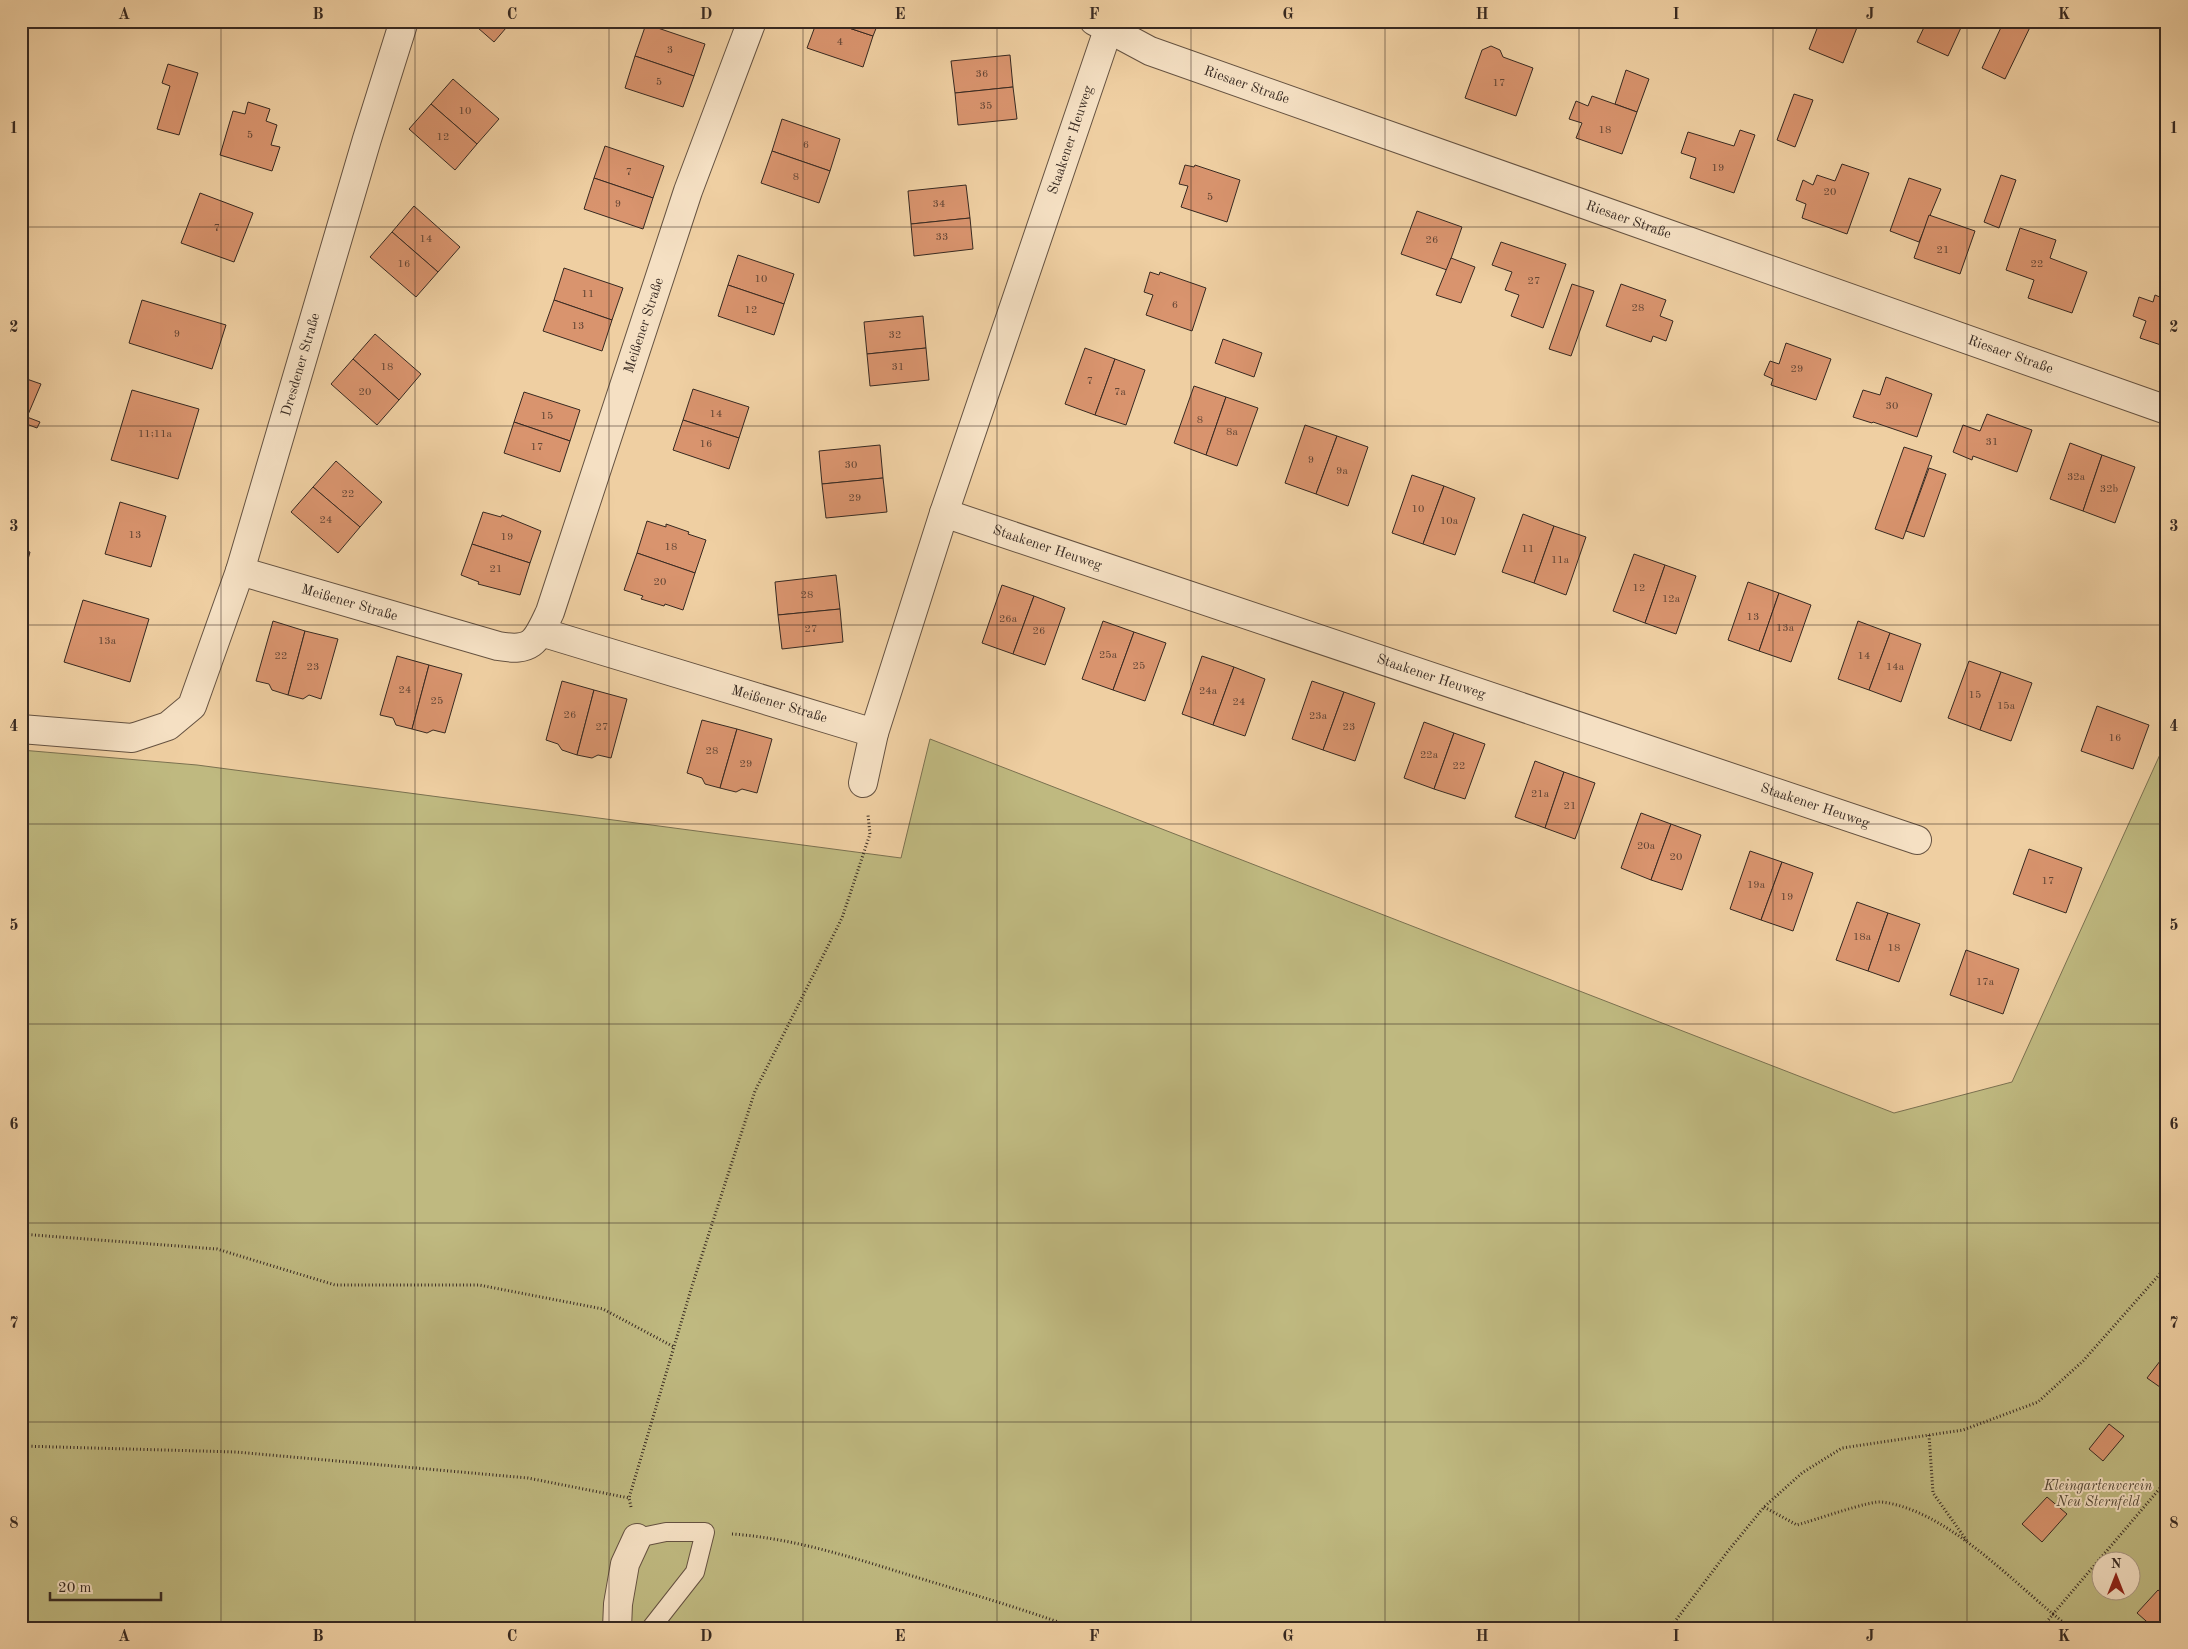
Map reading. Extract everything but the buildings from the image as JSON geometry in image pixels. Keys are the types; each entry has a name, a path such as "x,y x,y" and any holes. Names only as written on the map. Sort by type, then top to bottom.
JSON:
{"street":[{"name":"Dresdener Straße","path":"21,729 132,738 168,726 192,706 240,571 367,138 404,21"},
{"name":"Meißener Straße","path":"240,571 498,646 517,649 530,645 541,632 550,612 688,191 740,58 752,21"},
{"name":"Riesaer Straße","path":"1104,24 1150,51 1169,58 2167,410"},
{"name":"Staakener Heuweg","path":"863,782 874,733 1104,24"},
{"name":"Staakener Heuweg","path":"944,513 1917,840"},
{"name":"Meißener Straße","path":"541,632 874,733"},
{"path":"617,1628 618,1604 625,1564 637,1538"}],"lane":[{"path":"637,1538 666,1532 705,1532 695,1572 651,1628"}],"path":[{"path":"21,1446 236,1452 528,1478 629,1498 674,1347 755,1090 846,909 870,834 863,782"},
{"path":"21,1234 217,1248 334,1285 479,1285 603,1309 674,1347"},
{"path":"1670,1628 1764,1507 1802,1472 1842,1448 1964,1430 2038,1402 2083,1360 2167,1266"},
{"path":"1929,1435 1933,1493 1968,1543"},
{"path":"2042,1628 2167,1480"},
{"path":"1764,1507 1797,1525 1880,1501 1926,1514 1968,1543 2070,1628"},
{"path":"705,1532 754,1535 836,1552 1027,1611 1075,1628"}],"green space":[{"name":"Kleingartenverein Neu Sternfeld","path":"930,739 1894,1113 2012,1082 2167,739 2167,1628 21,1628 21,750 197,765 901,858"}]}
